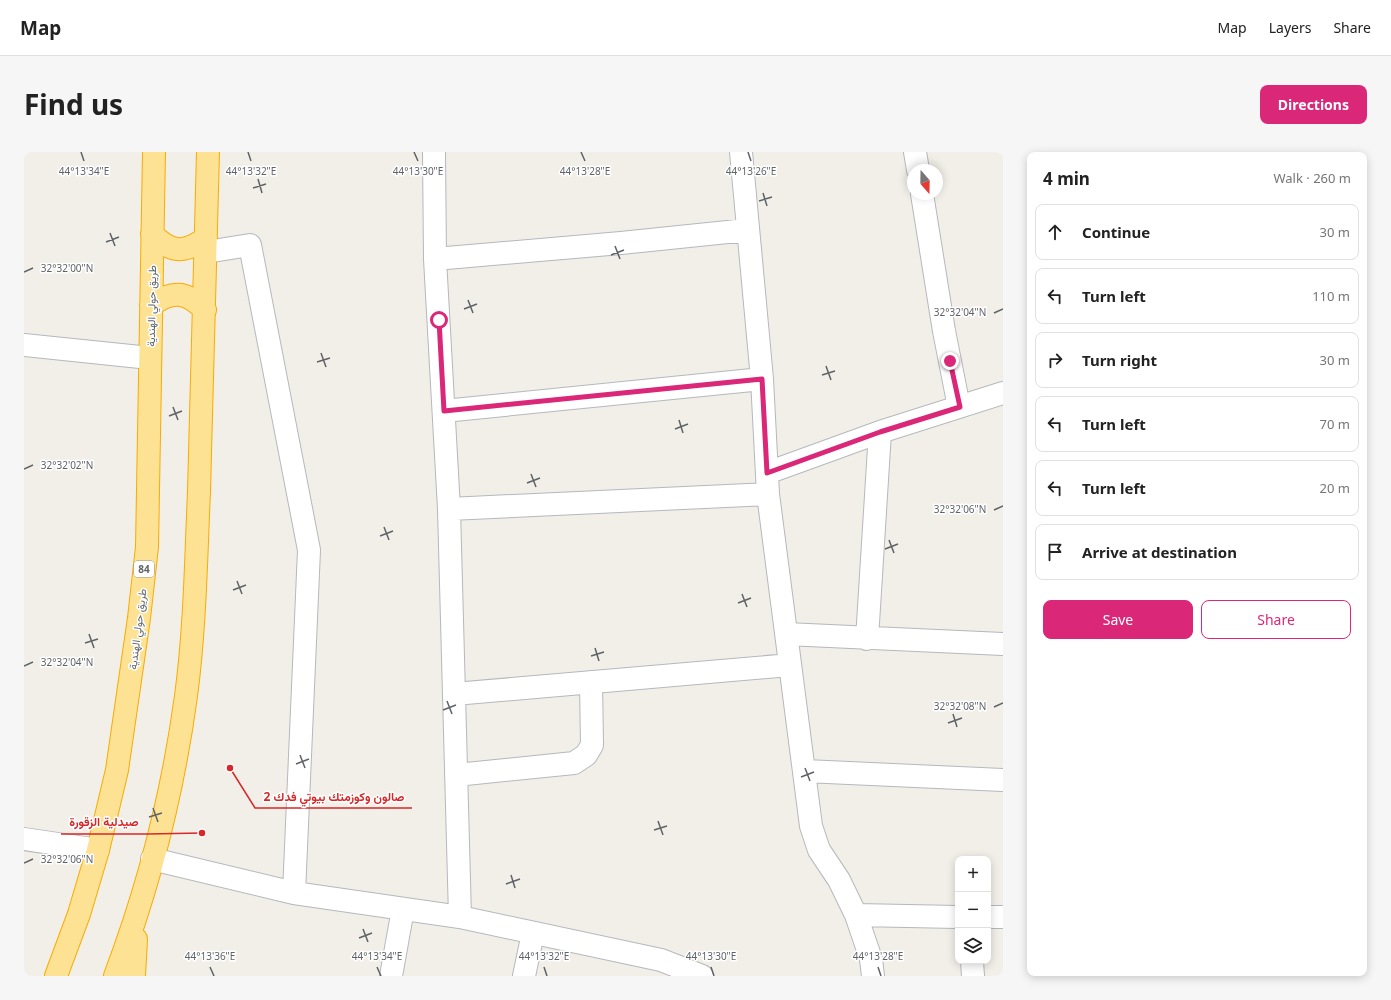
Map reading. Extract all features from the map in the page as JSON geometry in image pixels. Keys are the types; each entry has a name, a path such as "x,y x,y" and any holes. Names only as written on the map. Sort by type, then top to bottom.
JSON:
{"highway":[{"name":"طريق حولي الهندية","path":"56,976 79,914 98,850 117,770 140,611 147,547 154,152"},
{"path":"115,976 132,929 152,859 172,778 186,695 196,559 205,310 208,152"},
{"path":"152,234 163,245 178,250 206,245"},
{"path":"151,305 164,296 179,294 194,299 205,310"},
{"path":"134,976 139,906"}],"street":[{"path":"434,152 436,259 449,509 460,917"},
{"path":"741,152 747,230 762,379 768,484 811,826 819,850 839,880 856,915 871,959 873,976"},
{"path":"915,152 917,164"},
{"path":"923,200 944,331 960,407"},
{"path":"436,259 621,244 747,230"},
{"path":"206,245 250,245 309,550 294,893"},
{"path":"24,345 150,358"},
{"path":"444,411 762,379"},
{"path":"449,509 768,484 880,432 1003,393"},
{"path":"867,639 880,432"},
{"path":"786,634 867,639 1003,644"},
{"path":"454,694 790,665"},
{"path":"456,775 574,763 586,755 592,745 591,682"},
{"path":"805,771 1003,780"},
{"path":"24,839 98,850"},
{"path":"152,859 294,893 460,917 661,960 701,976"},
{"path":"391,976 403,909"},
{"path":"856,915 955,917"},
{"path":"991,917 1003,917"},
{"path":"524,976 533,933"},
{"path":"972,964 973,976"}],"place":[{"name":"صالون وكوزمتك بيوتي فدك 2","path":"230,768"},
{"name":"صيدلية الزقورة","path":"202,833"}],"route":[{"path":"439,320 444,411 762,379 767,473 880,432 960,407 950,361"}]}
